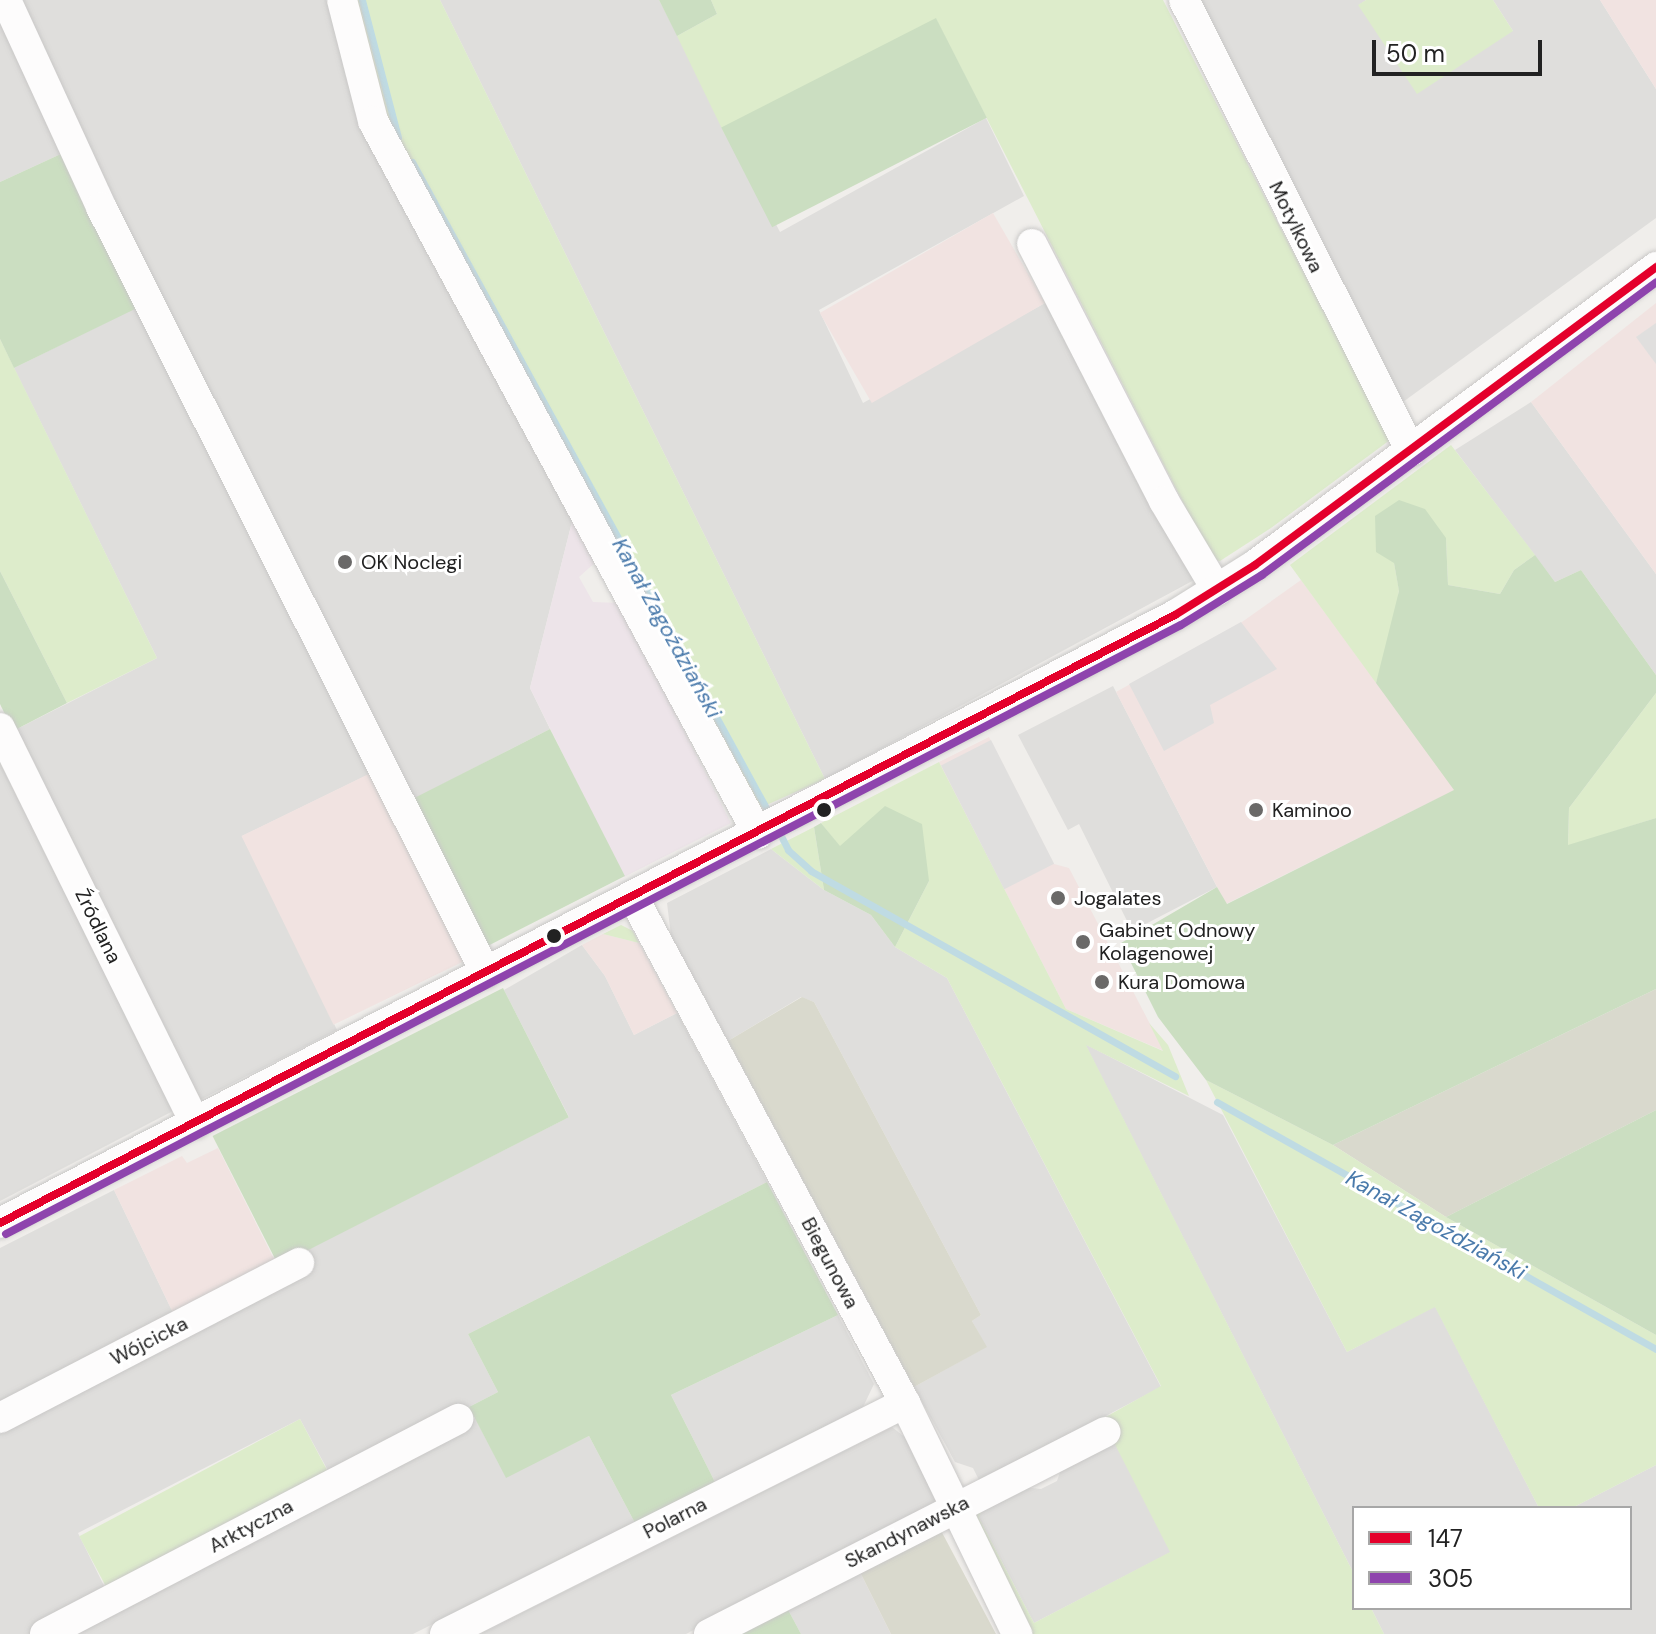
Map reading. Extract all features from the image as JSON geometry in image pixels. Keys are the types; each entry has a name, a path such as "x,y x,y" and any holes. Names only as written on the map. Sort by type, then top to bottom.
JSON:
{"street":[{"path":"6,0 108,221 486,973"},
{"path":"342,0 373,121 771,827"},
{"name":"Motylkowa","path":"1184,0 1411,451"},
{"path":"1032,244 1164,501 1217,590"},
{"path":"0,1223 771,827 1217,590 1411,451 1656,267"},
{"name":"Źródlana","path":"0,728 195,1123"},
{"name":"Biegunowa","path":"633,897 905,1403 958,1506 1017,1634"},
{"name":"Wójcicka","path":"0,1418 299,1263"},
{"name":"Polarna","path":"445,1634 905,1403"},
{"name":"Arktyczna","path":"45,1634 458,1419"},
{"name":"Skandynawska","path":"709,1634 1105,1432"}],"shaded area":[{"path":"0,0 333,0 574,514 530,688 550,729 412,800 392,763 242,836 337,1030 196,1102 13,731 157,658 14,368 137,307 63,153 0,182"},
{"path":"440,0 659,0 780,232 986,118 1024,196 819,310 863,403 1045,303 1196,579 825,779"},
{"path":"1194,0 1366,0 1359,5 1513,31 1493,0 1600,0 1656,89 1656,218 1396,407"},
{"path":"1600,0 1656,0 1656,89"},
{"path":"993,213 1045,303 872,403 820,313"},
{"path":"1656,303 1656,574 1531,402"},
{"path":"1656,323 1656,364 1636,337"},
{"path":"1531,402 1656,574 1656,675 1581,570 1555,582 1455,450"},
{"path":"574,514 598,560 579,577 593,602 619,603 731,823 624,877 530,688"},
{"path":"1301,580 1455,790 1226,904 1116,692 1242,622"},
{"path":"1241,622 1277,669 1210,705 1214,723 1164,751 1129,684"},
{"path":"1113,686 1217,887 1132,931 1079,824 1068,830 1018,735"},
{"path":"989,737 1054,864 1069,868 1164,1051 1066,1009 939,762"},
{"path":"991,740 1054,864 1004,889 941,765"},
{"path":"0,763 173,1111 0,1201"},
{"path":"379,769 471,958 334,1025 241,836"},
{"path":"771,849 824,890 871,915 895,947 947,978 1161,1387 980,1482 973,1468 955,1462 914,1387 986,1347 972,1321 981,1315 814,1002 801,997 728,1041 671,936 667,903"},
{"path":"603,934 639,943 677,1013 634,1035 605,976 582,945"},
{"path":"582,945 605,976 634,1035 677,1013 767,1182 468,1334 498,1392 332,1478 300,1419 78,1533 108,1594 30,1634 0,1634 0,1425 295,1256 569,1117 504,990"},
{"path":"1656,989 1656,1110 1446,1217 1333,1145"},
{"path":"802,997 814,1002 981,1315 972,1321 987,1347 914,1387 728,1041"},
{"path":"1085,1044 1223,1115 1347,1352 1435,1306 1538,1506 1352,1506 1352,1570"},
{"path":"218,1148 277,1265 176,1319 114,1190 182,1156 187,1163"},
{"path":"114,1190 176,1319 0,1408 0,1248"},
{"path":"838,1315 874,1384 863,1407 715,1482 671,1395"},
{"path":"475,1418 506,1477 589,1436 635,1523 413,1634 61,1634"},
{"path":"892,1427 907,1439 937,1495 933,1506 686,1634 480,1634"},
{"path":"1115,1441 1171,1552 1034,1623 979,1518 981,1510 1023,1487 1041,1489 1057,1481 1061,1469"},
{"path":"1656,1465 1656,1634 1384,1634 1372,1610 1632,1610 1632,1506 1576,1506"},
{"path":"938,1525 996,1634 891,1634 857,1566"},
{"path":"857,1566 891,1634 801,1634 785,1604"}],"green space":[{"path":"352,0 440,0 825,779 755,810 385,122"},
{"path":"659,0 711,0 717,14 677,36"},
{"path":"711,0 1163,0 1390,440 1271,528 1220,561 1212,559 936,19 725,135 677,36 717,14"},
{"path":"1366,0 1493,0 1513,31 1417,94 1358,5"},
{"path":"936,18 987,118 772,227 721,127"},
{"path":"63,153 137,308 14,368 0,339 0,182"},
{"path":"0,339 157,658 67,703 0,571"},
{"path":"1451,445 1535,555 1514,570 1500,594 1448,585 1446,538 1394,563 1399,590 1394,628 1376,683 1290,565"},
{"path":"1399,500 1425,509 1446,538 1448,585 1500,594 1514,570 1535,555 1555,582 1581,570 1656,675 1656,693 1569,808 1568,845 1656,818 1656,989 1333,1145 1206,1080 1158,1017 1121,943 1217,887 1227,904 1454,790 1376,683 1399,591 1394,563 1376,552 1375,516"},
{"path":"0,571 67,703 13,731 0,704"},
{"path":"1656,693 1656,818 1568,846 1569,808"},
{"path":"550,729 625,876 487,946 412,799"},
{"path":"939,762 1066,1009 1163,1051 1149,1023 1168,1045 1189,1096 1086,1045 1352,1570 1352,1610 1372,1610 1384,1634 1032,1634 996,1574 969,1513 982,1510 979,1518 1034,1623 1170,1552 1102,1419 1161,1386 947,978 895,947 929,881 840,847 821,823"},
{"path":"885,806 922,824 929,881 895,947 871,915 824,890 814,827 821,823 840,846"},
{"path":"814,827 824,890 771,849"},
{"path":"621,925 633,931 639,943 603,934"},
{"path":"503,988 569,1117 278,1265 213,1136"},
{"path":"1206,1080 1333,1145 1446,1217 1656,1335 1656,1465 1576,1506 1538,1506 1435,1307 1347,1352"},
{"path":"1656,1110 1656,1335 1446,1217"},
{"path":"767,1182 838,1315 671,1395 715,1482 635,1523 589,1436 506,1478 469,1407 498,1392 468,1334"},
{"path":"300,1419 331,1478 111,1596 79,1536"},
{"path":"785,1604 801,1634 730,1634"}],"waterway":[{"name":"Kanał Zagoździański","path":"362,0 398,137"},
{"name":"Kanał Zagoździański","path":"412,162 771,817"},
{"name":"Kanał Zagoździański","path":"777,828 788,850 811,871 1175,1076"},
{"name":"Kanał Zagoździański","path":"1217,1102 1656,1349"}],"transit line":[{"name":"147","path":"0,1223 1175,615 1255,565 1656,267"},
{"name":"305","path":"6,1234 1181,625 1262,575 1656,282"}],"place":[{"name":"OK Noclegi","path":"345,562"},
{"name":"Kaminoo","path":"1256,810"},
{"name":"Jogalates","path":"1058,898"},
{"name":"Gabinet Odnowy Kolagenowej","path":"1083,942"},
{"name":"Kura Domowa","path":"1102,982"}]}
